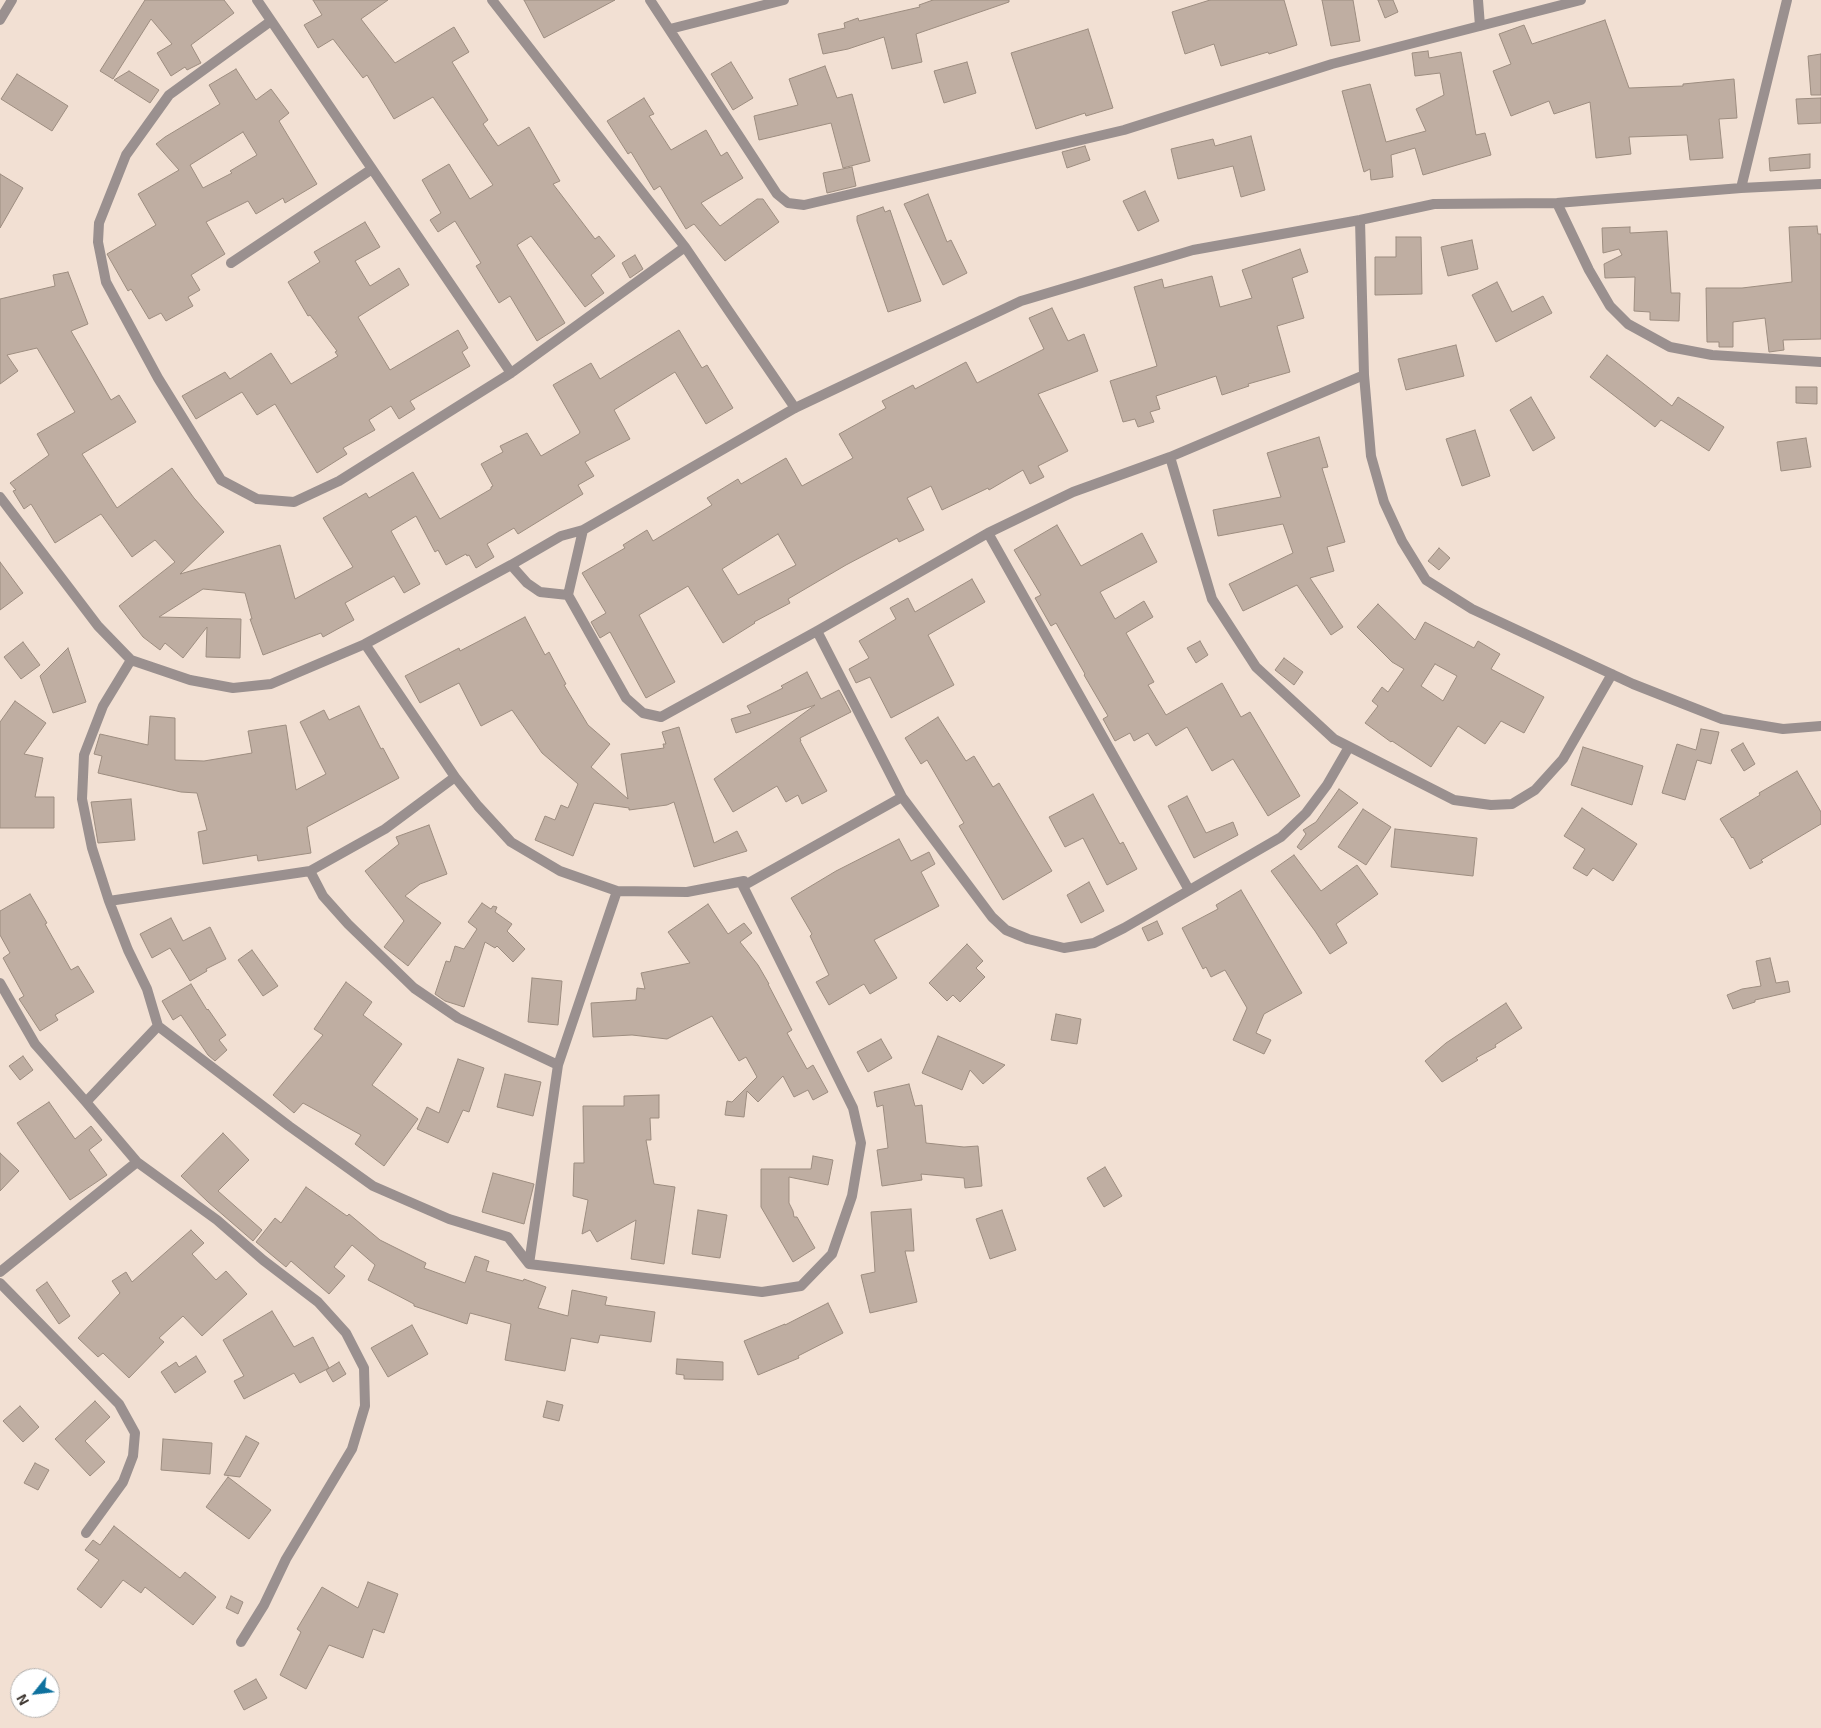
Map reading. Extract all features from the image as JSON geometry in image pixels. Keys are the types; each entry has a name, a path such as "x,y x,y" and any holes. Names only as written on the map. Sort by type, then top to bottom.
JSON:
{"street":[{"path":"0,20 12,0"},
{"path":"257,0 511,373"},
{"path":"492,0 685,247 795,408"},
{"path":"650,0 777,194 788,203 804,205 1124,130 1332,64 1581,0"},
{"path":"670,29 784,0"},
{"path":"1478,0 1480,26"},
{"path":"1741,188 1787,0"},
{"path":"271,21 169,95 126,155 98,223 98,242 106,282 158,378 221,480 257,499 294,502 339,480 511,373 685,247"},
{"path":"231,264 372,169"},
{"path":"0,497 98,626 131,660 190,680 233,688 271,684 365,644 561,536 583,530 795,408 1021,301 1193,250 1360,220 1434,204 1557,203 1741,188 1821,184"},
{"path":"1557,203 1589,270 1610,306 1628,324 1670,346 1712,355 1821,362"},
{"path":"1360,220 1364,374 1371,456 1384,502 1402,541 1426,580 1472,609 1633,684 1722,719 1783,729 1821,726"},
{"path":"583,530 568,595 626,698 643,713 661,717 817,631 988,533 1073,492 1170,457 1364,374"},
{"path":"1170,457 1212,599 1256,667 1334,739 1454,800 1491,805 1512,804 1536,790 1563,759 1612,674"},
{"path":"988,533 1189,890"},
{"path":"511,564 527,583 540,592 568,595"},
{"path":"817,631 902,797 992,917 1006,930 1028,939 1064,948 1094,943 1281,837 1306,813 1350,747"},
{"path":"131,660 103,706 84,755 82,799 92,848 109,901 128,950 147,989 158,1026 289,1126 374,1186 449,1219 508,1237 529,1264 762,1292 801,1286 832,1254 852,1196 860,1143 853,1108 743,886 744,881 686,892 617,891 560,870 511,842 478,806 455,777 365,644"},
{"path":"109,901 310,871 385,829 455,777"},
{"path":"743,886 902,797"},
{"path":"310,871 323,896 348,924 414,988 458,1018 558,1065"},
{"path":"529,1264 558,1065 617,891"},
{"path":"0,983 35,1044 137,1162 217,1220 263,1260 318,1302 346,1333 364,1368 366,1406 352,1449 286,1559 264,1605 241,1642"},
{"path":"86,1102 158,1026"},
{"path":"0,1272 137,1162"},
{"path":"0,1283 118,1404 135,1433 132,1456 123,1482 86,1533"}],"building":[{"path":"145,0 224,0 234,13 191,45 201,63 187,70 185,67 171,76 157,53 172,44 151,19 113,79 100,71"},
{"path":"313,0 388,0 361,19 395,63 454,27 469,52 452,62 488,120 483,124 498,146 529,127 560,181 553,184 595,239 599,236 615,256 591,275 604,293 585,307 531,236 517,245 565,323 537,341 510,296 499,303 476,266 481,263 455,221 438,232 430,220 441,213 422,180 449,164 470,199 493,185 433,97 394,119 367,75 363,78 333,39 318,48 304,25 322,15"},
{"path":"524,0 615,0 544,38"},
{"path":"933,0 1009,0 1009,2 916,34 922,62 892,69 884,37 848,49 823,54 818,34 845,28 844,23 858,18 859,21 920,7 919,5"},
{"path":"1210,0 1284,0 1297,45 1221,66 1214,44 1185,54 1172,12"},
{"path":"1322,0 1353,0 1360,41 1331,46"},
{"path":"1378,0 1393,0 1398,12 1385,18"},
{"path":"1605,20 1629,88 1683,86 1683,84 1734,79 1737,118 1719,119 1723,158 1690,160 1687,135 1629,137 1631,154 1596,158 1590,102 1554,114 1549,101 1511,116 1493,71 1511,64 1499,34 1524,25 1532,44"},
{"path":"1088,29 1113,108 1086,116 1085,113 1036,129 1011,53"},
{"path":"1428,51 1429,58 1461,52 1476,135 1485,133 1491,155 1423,175 1415,148 1391,155 1393,177 1371,180 1370,169 1364,172 1342,91 1370,84 1386,142 1426,131 1416,109 1444,95 1440,73 1415,76 1412,53"},
{"path":"1821,54 1821,95 1811,95 1808,56"},
{"path":"731,62 753,98 733,110 711,74"},
{"path":"967,62 976,93 944,103 934,71"},
{"path":"825,66 837,98 852,94 870,161 843,168 831,123 759,140 754,116 798,105 789,79"},
{"path":"236,69 256,100 271,89 289,113 279,121 317,184 285,203 283,198 256,214 248,201 206,222 225,254 191,275 200,290 188,297 193,306 166,321 161,313 149,319 131,289 128,291 107,254 156,225 138,194 179,170 156,144 220,104 209,85","holes":["243,132 257,155 230,171 232,173 203,188 190,165"]},
{"path":"129,71 159,90 150,103 114,80"},
{"path":"17,74 68,106 52,131 1,99"},
{"path":"644,98 654,114 649,116 671,150 706,130 721,156 727,152 743,178 701,203 720,226 757,199 763,199 779,222 725,261 694,224 686,229 660,186 654,190 631,152 628,154 607,121"},
{"path":"1821,98 1821,123 1798,124 1796,99"},
{"path":"1251,136 1265,190 1241,197 1233,166 1178,179 1171,149 1213,139 1215,146"},
{"path":"1085,146 1090,160 1067,168 1062,152"},
{"path":"1810,154 1810,168 1770,171 1769,158"},
{"path":"852,167 856,186 827,193 823,173"},
{"path":"0,174 23,188 0,228"},
{"path":"1145,191 1159,221 1138,231 1123,201"},
{"path":"928,194 947,242 951,240 967,273 943,285 904,204"},
{"path":"883,207 885,212 890,210 921,301 888,312 857,221 857,216"},
{"path":"365,222 380,247 355,261 370,286 399,268 409,285 358,317 390,370 458,330 468,348 462,352 470,366 410,401 415,409 399,419 391,406 369,420 375,430 343,448 347,454 317,473 275,404 257,415 242,392 196,419 182,396 225,372 230,379 271,353 291,384 338,356 335,352 337,351 310,315 308,316 288,282 320,262 314,252"},
{"path":"1817,226 1818,234 1821,234 1821,339 1783,340 1784,350 1769,352 1765,318 1733,322 1733,347 1719,347 1719,342 1707,342 1706,288 1742,288 1792,282 1789,227"},
{"path":"1630,227 1630,233 1667,231 1671,293 1680,293 1679,321 1650,320 1650,312 1634,311 1635,277 1605,278 1604,264 1622,255 1619,249 1603,253 1602,228"},
{"path":"1396,237 1421,237 1422,294 1375,295 1375,257 1396,257"},
{"path":"1472,240 1478,269 1448,276 1441,247"},
{"path":"1300,249 1308,272 1292,278 1304,318 1277,326 1290,372 1248,384 1249,386 1222,395 1216,376 1156,396 1160,409 1150,412 1154,422 1138,427 1135,419 1123,422 1110,381 1157,366 1134,287 1162,279 1164,288 1212,276 1220,307 1252,298 1242,270"},
{"path":"635,255 643,269 630,278 622,263"},
{"path":"68,272 88,324 71,331 111,400 119,395 136,422 82,454 117,508 172,468 194,498 224,532 180,574 280,545 295,599 353,567 323,518 366,493 369,498 413,472 440,519 491,489 493,486 481,464 503,452 500,446 527,433 541,456 579,434 580,432 553,385 591,363 600,379 679,330 702,368 707,365 733,408 706,424 675,372 614,410 630,439 585,462 594,476 578,485 583,494 518,534 514,528 487,544 494,557 476,568 469,555 467,556 466,554 446,565 438,550 435,552 416,516 391,531 420,584 404,593 394,576 345,603 354,620 323,637 321,633 263,655 250,619 252,619 245,593 203,589 159,617 241,619 240,658 206,657 207,627 183,658 165,643 160,650 143,637 119,606 175,562 155,540 132,557 101,514 55,543 31,504 24,509 13,491 16,490 10,483 49,455 37,434 75,412 37,348 7,355 18,371 0,384 0,299 55,286 53,275"},
{"path":"1497,282 1512,312 1543,296 1552,313 1496,342 1472,295"},
{"path":"1052,308 1068,341 1084,334 1098,371 1038,394 1068,451 1038,466 1044,477 1030,484 1023,470 989,490 988,488 942,510 931,486 907,498 924,530 899,542 897,538 846,565 788,599 790,603 754,622 723,643 688,586 639,615 675,682 646,698 610,632 600,638 591,622 606,613 582,573 625,548 623,545 647,530 653,541 712,505 707,498 738,479 741,484 786,458 802,486 853,458 839,434 886,408 882,401 913,385 915,389 966,362 977,383 1044,349 1029,318","holes":["778,534 796,565 738,595 722,569"]},
{"path":"1456,345 1464,376 1406,390 1398,359"},
{"path":"1607,355 1672,406 1678,397 1724,427 1709,451 1661,420 1655,427 1590,377"},
{"path":"1796,387 1817,387 1817,404 1796,403"},
{"path":"1531,397 1555,438 1533,451 1510,410"},
{"path":"1475,430 1490,476 1462,486 1446,439"},
{"path":"1319,437 1328,467 1322,468 1345,542 1327,547 1334,571 1310,578 1343,627 1331,635 1297,585 1243,611 1229,584 1293,553 1283,524 1218,536 1213,510 1281,497 1267,453"},
{"path":"1806,438 1811,467 1781,471 1777,442"},
{"path":"1057,525 1081,566 1142,533 1157,562 1100,592 1115,619 1144,601 1153,617 1126,633 1154,682 1148,685 1166,715 1222,683 1241,717 1250,712 1300,796 1268,816 1233,759 1212,771 1187,727 1156,746 1148,733 1134,741 1130,733 1115,741 1103,719 1108,716 1056,623 1051,626 1035,598 1041,595 1014,550"},
{"path":"1439,548 1450,558 1439,570 1428,561"},
{"path":"0,562 23,593 0,610"},
{"path":"972,579 985,602 928,635 954,685 891,718 870,677 856,683 849,669 869,658 859,641 896,619 890,608 908,598 915,612"},
{"path":"1378,604 1415,640 1425,622 1474,648 1478,641 1500,654 1491,669 1544,697 1524,733 1501,721 1485,744 1458,726 1431,767 1365,723 1378,706 1372,701 1382,687 1388,692 1404,669 1392,662 1357,627","holes":["1435,664 1457,676 1443,701 1421,686"]},
{"path":"525,617 545,655 549,652 566,684 564,685 588,725 610,744 591,767 628,799 621,754 664,748 663,744 666,744 662,732 679,727 714,843 737,831 747,851 694,867 674,802 667,805 629,810 629,808 594,803 573,856 535,840 545,816 555,820 561,805 568,808 578,784 542,753 512,710 481,726 459,683 420,703 405,676 459,648 460,651"},
{"path":"1200,641 1208,655 1196,663 1187,648"},
{"path":"23,642 40,665 21,679 4,657"},
{"path":"68,648 86,702 53,713 40,676"},
{"path":"1284,658 1303,672 1294,685 1275,670"},
{"path":"807,672 821,699 839,690 851,712 800,738 827,791 802,804 798,795 786,802 777,786 733,812 714,779 815,705 736,733 731,719 751,713 747,706 783,688 781,686"},
{"path":"15,701 46,723 24,754 43,758 35,797 54,797 54,828 0,828 0,722"},
{"path":"359,706 381,749 383,748 399,778 307,827 311,853 258,861 257,855 203,864 198,832 207,830 197,793 181,792 98,773 102,756 94,754 100,734 148,745 150,716 175,718 175,760 204,761 252,753 248,731 286,725 296,790 326,774 300,722 324,710 329,720"},
{"path":"938,717 966,761 974,756 993,787 999,783 1052,871 1003,900 959,826 964,823 927,760 921,764 905,738"},
{"path":"1701,729 1719,732 1711,764 1697,760 1685,800 1662,793 1677,744 1696,750"},
{"path":"1743,743 1755,764 1744,771 1731,750"},
{"path":"1583,747 1643,766 1632,805 1571,785"},
{"path":"1797,771 1821,812 1821,824 1761,860 1763,862 1750,869 1733,837 1720,819"},
{"path":"1339,789 1358,803 1301,850 1297,847 1306,834 1303,830 1316,822"},
{"path":"1093,794 1120,844 1123,842 1137,869 1107,885 1083,838 1065,847 1049,817"},
{"path":"1187,796 1206,833 1233,822 1238,835 1194,858 1168,806"},
{"path":"131,799 135,840 98,843 91,802"},
{"path":"1582,808 1637,844 1613,881 1593,868 1587,876 1573,868 1585,849 1564,836"},
{"path":"1363,809 1391,827 1366,865 1338,847"},
{"path":"429,825 447,874 420,884 405,896 441,923 408,966 384,947 404,921 365,871 399,844 396,837"},
{"path":"1395,829 1477,838 1473,876 1391,867"},
{"path":"899,839 911,861 929,852 935,864 921,872 939,906 874,940 897,978 870,994 864,984 829,1005 816,982 829,975 810,936 812,934 791,898 836,871"},
{"path":"1294,855 1321,891 1357,865 1378,894 1336,924 1347,943 1330,954 1271,871"},
{"path":"1089,882 1104,911 1081,923 1067,895"},
{"path":"1241,890 1302,993 1264,1014 1256,1033 1271,1040 1264,1054 1233,1040 1247,1008 1225,970 1211,977 1206,967 1203,969 1182,928 1218,909 1216,905"},
{"path":"30,894 71,970 78,966 94,992 55,1015 58,1020 40,1031 19,999 24,996 3,958 10,953 0,935 0,911"},
{"path":"482,903 491,909 493,906 497,907 495,912 512,924 507,931 525,949 513,962 497,946 495,948 485,942 464,1007 445,1001 435,994 446,961 450,962 455,946 464,949 477,929 468,922"},
{"path":"708,904 728,934 744,923 752,933 740,942 758,965 769,984 792,1030 787,1033 807,1069 813,1065 828,1092 813,1100 808,1090 794,1097 783,1076 758,1102 747,1091 744,1117 725,1115 727,1101 732,1102 757,1077 746,1057 739,1061 712,1016 667,1039 632,1035 593,1037 591,1003 636,1000 637,988 645,989 641,973 690,963 668,932"},
{"path":"171,918 183,941 210,927 226,959 206,969 207,971 190,981 170,948 152,958 140,934"},
{"path":"1157,921 1163,934 1148,941 1142,928"},
{"path":"967,944 983,961 976,968 985,977 960,1002 953,995 947,1001 929,983"},
{"path":"252,950 278,986 263,996 238,960"},
{"path":"1770,958 1776,983 1788,981 1790,992 1755,1000 1755,1002 1733,1009 1727,995 1742,989 1761,986 1756,961"},
{"path":"532,978 562,981 558,1025 528,1022"},
{"path":"346,982 372,1002 363,1015 402,1044 372,1085 418,1119 384,1166 355,1144 361,1135 303,1103 294,1113 273,1095 323,1035 314,1029"},
{"path":"191,984 207,1010 226,1035 219,1040 227,1050 215,1061 208,1055 181,1015 173,1020 162,1001"},
{"path":"1506,1003 1522,1028 1495,1045 1496,1047 1476,1058 1478,1060 1442,1082 1425,1061 1446,1043"},
{"path":"1056,1014 1081,1019 1077,1044 1051,1040"},
{"path":"938,1036 1005,1065 983,1084 970,1070 962,1090 922,1073"},
{"path":"881,1039 892,1058 868,1072 857,1052"},
{"path":"23,1056 33,1070 20,1080 9,1066"},
{"path":"458,1059 484,1068 469,1112 463,1110 448,1143 417,1129 427,1107 439,1113"},
{"path":"505,1074 541,1082 533,1116 497,1107"},
{"path":"909,1084 915,1106 922,1105 926,1143 964,1147 978,1146 982,1186 965,1188 964,1178 921,1174 922,1180 882,1186 877,1150 888,1148 883,1105 877,1107 874,1092"},
{"path":"659,1095 659,1118 650,1118 651,1140 646,1140 654,1184 675,1187 664,1264 631,1259 636,1220 597,1242 590,1230 582,1234 588,1200 573,1196 574,1163 584,1163 583,1106 624,1106 624,1096"},
{"path":"49,1102 75,1139 91,1126 102,1140 89,1150 107,1175 70,1200 17,1123"},
{"path":"223,1133 249,1160 218,1191 262,1230 253,1241 181,1176"},
{"path":"0,1153 19,1171 0,1191"},
{"path":"813,1156 833,1160 828,1185 789,1177 789,1203 794,1217 797,1217 815,1248 793,1262 761,1207 761,1169 811,1169"},
{"path":"1105,1167 1122,1196 1104,1207 1087,1178"},
{"path":"493,1173 534,1184 524,1224 482,1212"},
{"path":"306,1187 347,1216 349,1214 380,1240 426,1263 424,1268 465,1283 475,1256 489,1261 486,1271 523,1281 524,1279 546,1287 538,1308 568,1316 572,1290 607,1297 605,1305 655,1312 651,1342 600,1335 598,1343 571,1338 565,1371 505,1360 511,1324 470,1313 467,1324 414,1306 414,1304 368,1280 375,1265 352,1245 334,1267 345,1276 329,1294 291,1261 286,1267 256,1242 275,1218 281,1223"},
{"path":"911,1209 914,1251 905,1251 917,1302 870,1313 861,1275 875,1272 871,1212"},
{"path":"698,1210 727,1215 720,1258 692,1254"},
{"path":"1002,1210 1016,1250 990,1259 976,1219"},
{"path":"191,1230 204,1243 192,1254 216,1280 226,1271 247,1294 202,1336 183,1316 159,1338 164,1342 129,1378 103,1353 98,1357 78,1338 120,1293 112,1281 126,1272 132,1282"},
{"path":"47,1282 70,1316 59,1324 36,1290"},
{"path":"828,1303 843,1333 798,1356 799,1358 758,1375 744,1341 785,1325"},
{"path":"272,1311 294,1347 313,1337 329,1368 300,1383 294,1373 244,1399 234,1381 244,1376 223,1340"},
{"path":"412,1325 428,1354 388,1377 371,1348"},
{"path":"196,1356 206,1372 175,1393 161,1372 176,1362 179,1367"},
{"path":"677,1359 723,1362 723,1380 684,1379 684,1375 676,1374"},
{"path":"339,1362 346,1374 333,1382 326,1370"},
{"path":"95,1401 110,1417 85,1441 105,1462 90,1476 55,1439"},
{"path":"547,1401 563,1405 559,1421 543,1417"},
{"path":"20,1406 39,1427 23,1442 3,1421"},
{"path":"246,1436 259,1443 240,1477 224,1475"},
{"path":"163,1439 212,1443 210,1474 161,1470"},
{"path":"35,1463 49,1470 38,1490 24,1483"},
{"path":"228,1477 271,1510 249,1539 206,1507"},
{"path":"114,1526 180,1578 185,1572 216,1597 193,1625 145,1587 141,1593 123,1580 101,1608 77,1589 99,1560 85,1550 93,1540 100,1545"},
{"path":"368,1582 398,1594 384,1633 373,1629 363,1658 329,1645 306,1689 280,1675 301,1632 297,1629 322,1587 358,1608"},
{"path":"231,1596 243,1602 238,1614 226,1608"},
{"path":"256,1679 267,1698 244,1710 234,1691"}]}
